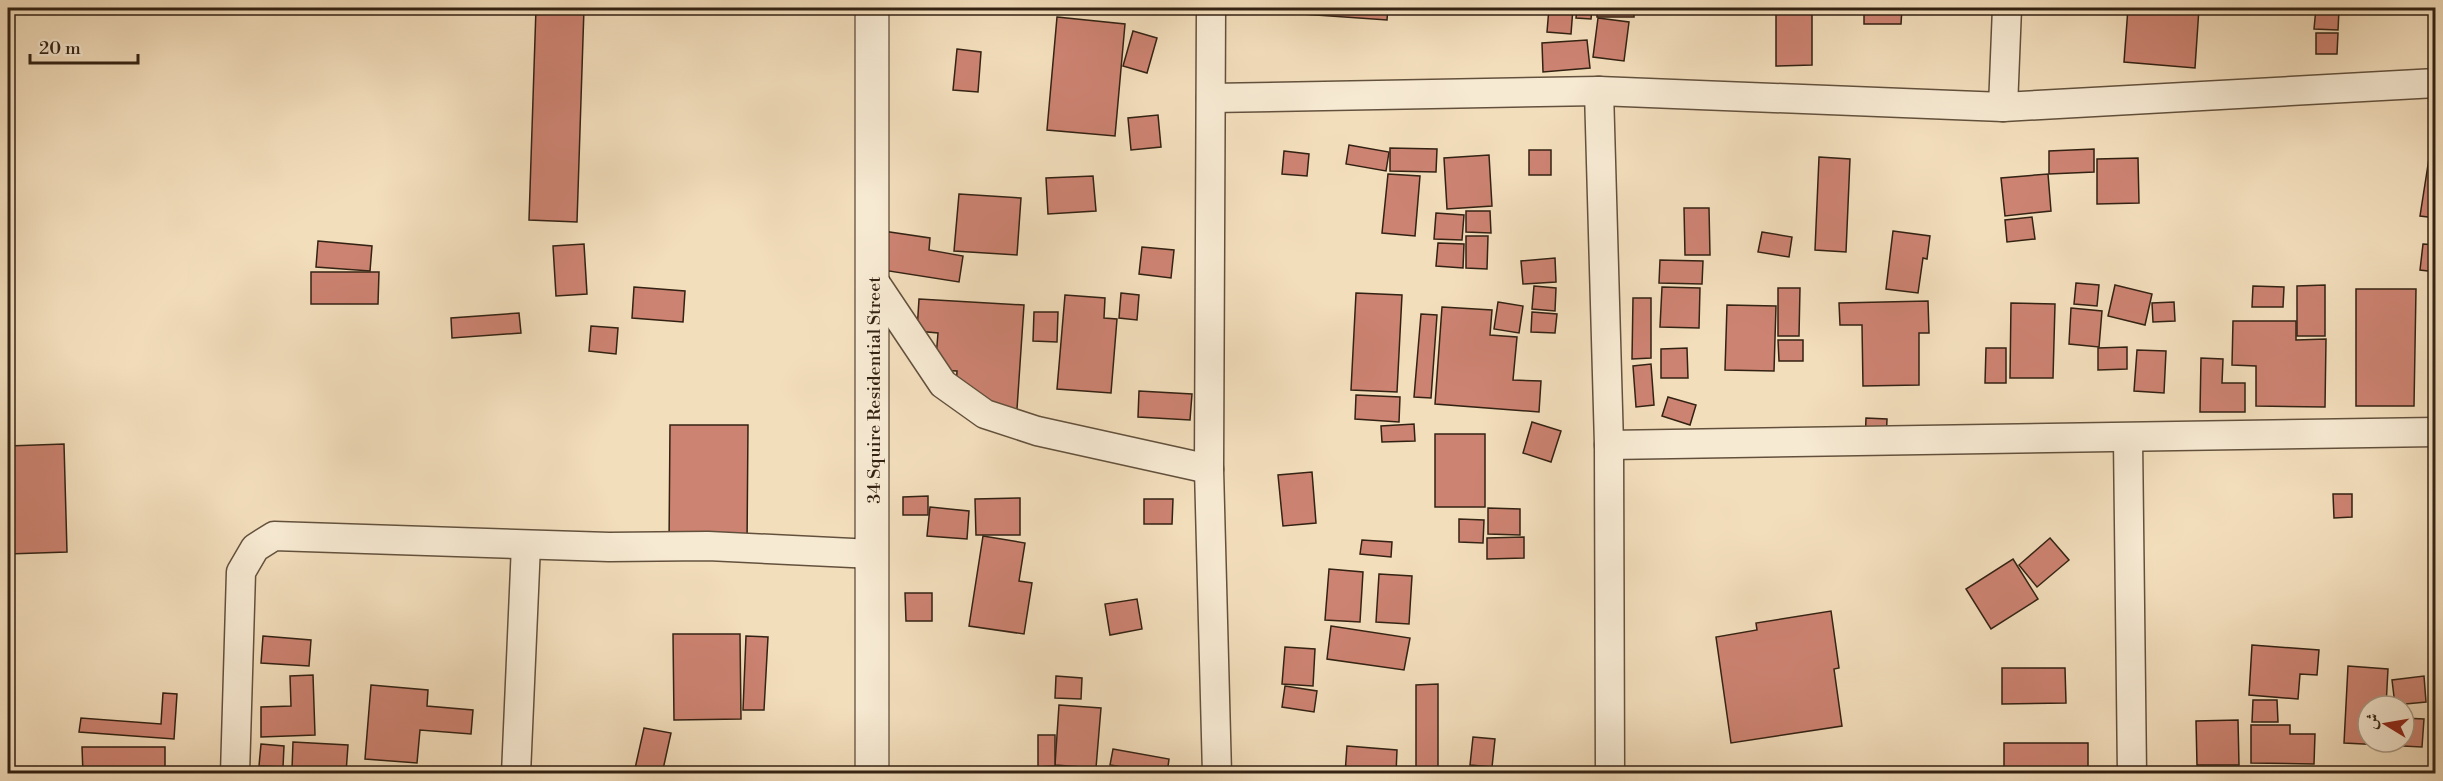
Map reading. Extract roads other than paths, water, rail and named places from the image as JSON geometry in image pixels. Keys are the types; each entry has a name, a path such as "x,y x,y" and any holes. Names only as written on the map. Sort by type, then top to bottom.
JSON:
{"street":[{"name":"34 Squire Residential Street","path":"872,8 874,281 872,774"},
{"path":"1210,8 1209,469 1217,774"},
{"path":"2003,107 2007,8"},
{"path":"1211,98 1599,91 2003,107 2436,83"},
{"path":"1599,91 1609,445 1610,774"},
{"path":"874,281 943,384 985,414 1037,431 1209,469"},
{"path":"1609,445 2128,439 2436,432"},
{"path":"2128,439 2132,774"},
{"path":"235,774 240,572 255,548 274,536 609,547 708,546 873,555"},
{"path":"516,774 526,545"}]}
